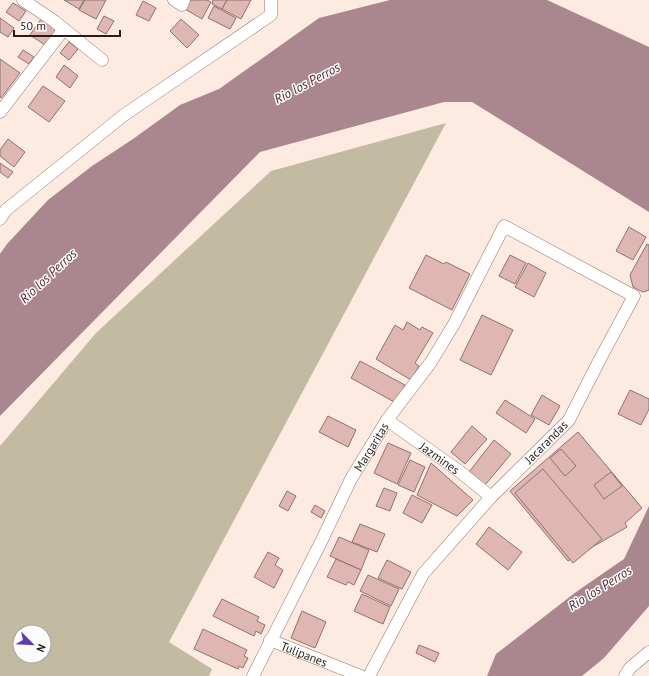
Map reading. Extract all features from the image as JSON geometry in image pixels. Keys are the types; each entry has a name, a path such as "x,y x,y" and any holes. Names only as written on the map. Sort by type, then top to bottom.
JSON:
{"street":[{"path":"23,0 64,29 102,60"},
{"path":"174,0 182,5 184,0"},
{"path":"0,219 6,210 124,115 271,15 271,0"},
{"path":"0,112 64,29"},
{"name":"Margaritas","path":"253,676 351,479 387,420 431,362 450,330 504,226"},
{"name":"Jacarandas","path":"370,676 423,574 491,497 569,420 634,296 504,226"},
{"name":"Jazmines","path":"387,420 459,471 491,497"},
{"name":"Tulipanes","path":"270,640 362,676"},
{"path":"624,676 630,668 649,652"}],"shaded area":[{"path":"446,123 169,642 212,669 209,676 0,676 0,446 96,333 271,171"}],"water":[{"name":"Rio los Perros","path":"390,0 547,0 649,47 649,212 472,102 444,102 260,152 0,416 0,254 7,244 48,200 92,166 180,105 219,89 319,18"},
{"name":"Rio los Perros","path":"649,506 649,606 604,658 582,676 487,676 496,654 576,592 624,559"}],"building":[{"path":"64,0 84,0 79,9"},
{"path":"85,0 106,0 96,19 79,10"},
{"path":"190,0 207,0 211,2 202,19 185,9"},
{"path":"213,0 227,0 222,9 212,4"},
{"path":"227,0 251,0 241,19 222,9"},
{"path":"143,1 156,8 149,21 136,15"},
{"path":"13,3 26,11 19,21 6,12"},
{"path":"214,6 236,18 230,29 208,18"},
{"path":"104,16 114,21 106,34 97,29"},
{"path":"0,18 14,28 8,37 0,32"},
{"path":"41,19 56,29 45,45 30,35"},
{"path":"181,19 199,35 187,48 170,31"},
{"path":"69,42 78,49 69,60 60,53"},
{"path":"23,50 34,57 29,64 18,57"},
{"path":"0,59 20,73 1,98 0,97"},
{"path":"64,65 78,76 70,88 56,77"},
{"path":"43,86 65,101 49,122 28,107"},
{"path":"8,139 25,152 14,167 0,156 0,150"},
{"path":"0,163 13,172 8,178 0,172"},
{"path":"629,227 646,237 633,260 616,251"},
{"path":"647,244 649,245 649,290 643,292 633,287 630,275"},
{"path":"426,255 444,264 446,262 470,274 452,310 409,288"},
{"path":"510,255 526,263 515,284 499,276"},
{"path":"528,263 546,273 534,297 515,287"},
{"path":"482,315 513,330 491,375 460,360"},
{"path":"407,322 420,330 422,327 433,333 415,363 419,366 411,380 376,359 395,325 403,330"},
{"path":"360,361 405,385 396,403 351,378"},
{"path":"630,390 649,399 649,409 641,425 618,414"},
{"path":"542,395 560,406 549,425 531,415"},
{"path":"505,400 535,419 526,433 496,413"},
{"path":"328,416 356,430 348,447 319,432"},
{"path":"472,426 487,439 465,464 451,452"},
{"path":"578,432 642,508 625,523 627,527 568,561 510,491"},
{"path":"494,440 511,454 485,485 469,472"},
{"path":"388,443 411,453 397,484 374,473"},
{"path":"561,449 576,466 565,476 550,458"},
{"path":"410,460 425,467 414,492 398,485"},
{"path":"431,463 473,500 457,516 417,495"},
{"path":"543,469 602,539 573,563 515,493"},
{"path":"611,472 622,486 604,499 594,485"},
{"path":"384,488 397,493 390,511 376,506"},
{"path":"287,491 296,496 288,511 279,506"},
{"path":"412,495 432,505 422,523 403,513"},
{"path":"315,505 325,511 321,518 311,512"},
{"path":"360,524 385,534 377,552 352,542"},
{"path":"489,527 522,552 508,570 476,544"},
{"path":"339,537 369,550 361,570 330,556"},
{"path":"268,552 279,558 275,565 283,570 274,588 254,577"},
{"path":"336,559 361,570 354,585 348,582 346,585 327,577"},
{"path":"387,560 411,572 402,589 378,578"},
{"path":"368,575 399,589 391,606 360,591"},
{"path":"362,594 390,607 383,624 354,611"},
{"path":"222,599 259,617 257,621 265,625 261,634 256,631 254,636 213,616"},
{"path":"302,611 326,622 315,648 291,638"},
{"path":"203,629 247,650 244,656 248,658 243,668 239,666 238,669 194,649"},
{"path":"419,645 439,653 435,662 416,653"}]}
